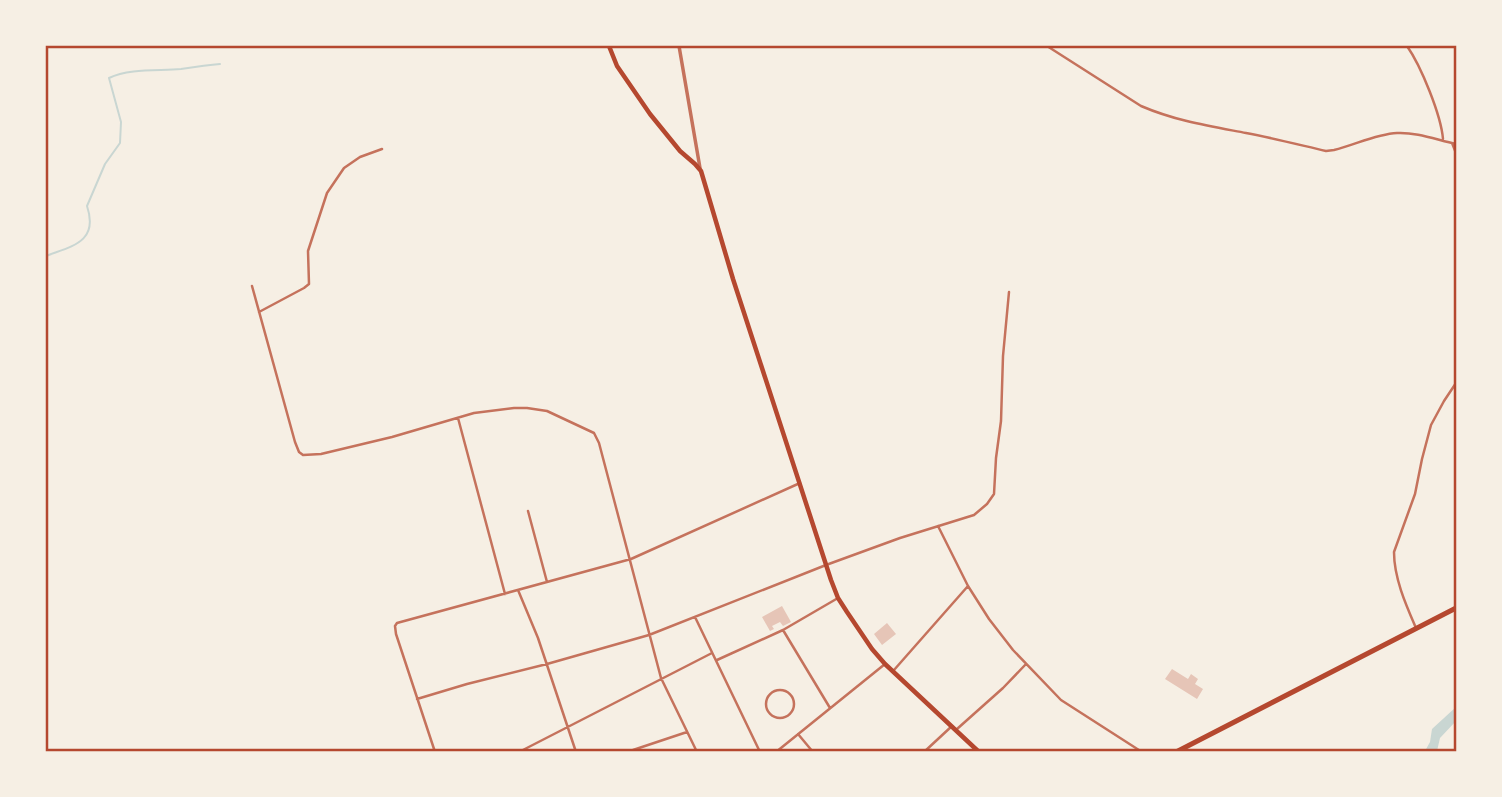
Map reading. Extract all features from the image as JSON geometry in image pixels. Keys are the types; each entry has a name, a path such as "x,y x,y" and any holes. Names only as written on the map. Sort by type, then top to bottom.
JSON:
{"highway":[{"path":"1175,751 1457,608"}],"main road":[{"path":"609,46 617,66 650,114 701,172 733,279 838,598 885,664 979,751"}],"street":[{"path":"679,46 701,172"},
{"path":"1047,46 1141,106 1201,125 1245,132 1326,151 1386,135 1407,134 1454,144 1457,153"},
{"path":"1407,46 1416,60 1439,117 1444,141"},
{"path":"259,312 309,284 308,251 327,193 344,168 360,157 382,149"},
{"path":"252,286 295,442 303,455 321,454 474,413 514,408 547,411 594,433 631,559 661,678 697,751"},
{"path":"417,699 649,635 826,565 974,515 994,494 1009,292"},
{"path":"1416,628 1405,603 1394,562 1394,552 1415,494 1432,425 1457,383"},
{"path":"458,418 505,594"},
{"path":"435,751 398,640 395,626 401,621 631,559 800,483"},
{"path":"528,512 547,582"},
{"path":"938,526 968,586 998,632 1026,664 1061,700 1142,751"},
{"path":"893,671 968,586"},
{"path":"519,590 576,751"},
{"path":"715,660 783,630 838,598"},
{"path":"695,617 760,751"},
{"path":"783,630 830,708"},
{"path":"519,751 712,653"},
{"path":"776,751 885,664"},
{"path":"924,751 1003,688 1026,664"},
{"path":"779,690 790,694 794,704 791,713 783,718 772,716 766,706 769,695 779,690"},
{"path":"633,750 687,733"},
{"path":"798,734 813,751"}],"shaded area":[{"path":"1456,707 1456,721 1440,738 1437,751 1425,751 1432,729"}],"building":[{"path":"782,606 791,622 783,626 780,622 772,626 774,629 770,631 762,617"},
{"path":"887,623 896,634 882,645 874,634"},
{"path":"1172,669 1188,679 1191,674 1198,679 1195,684 1203,689 1197,699 1165,679"}],"waterway":[{"path":"46,256 74,245 86,235 90,218 87,206 105,164 120,143 121,122 109,78 135,71 220,64"}]}
